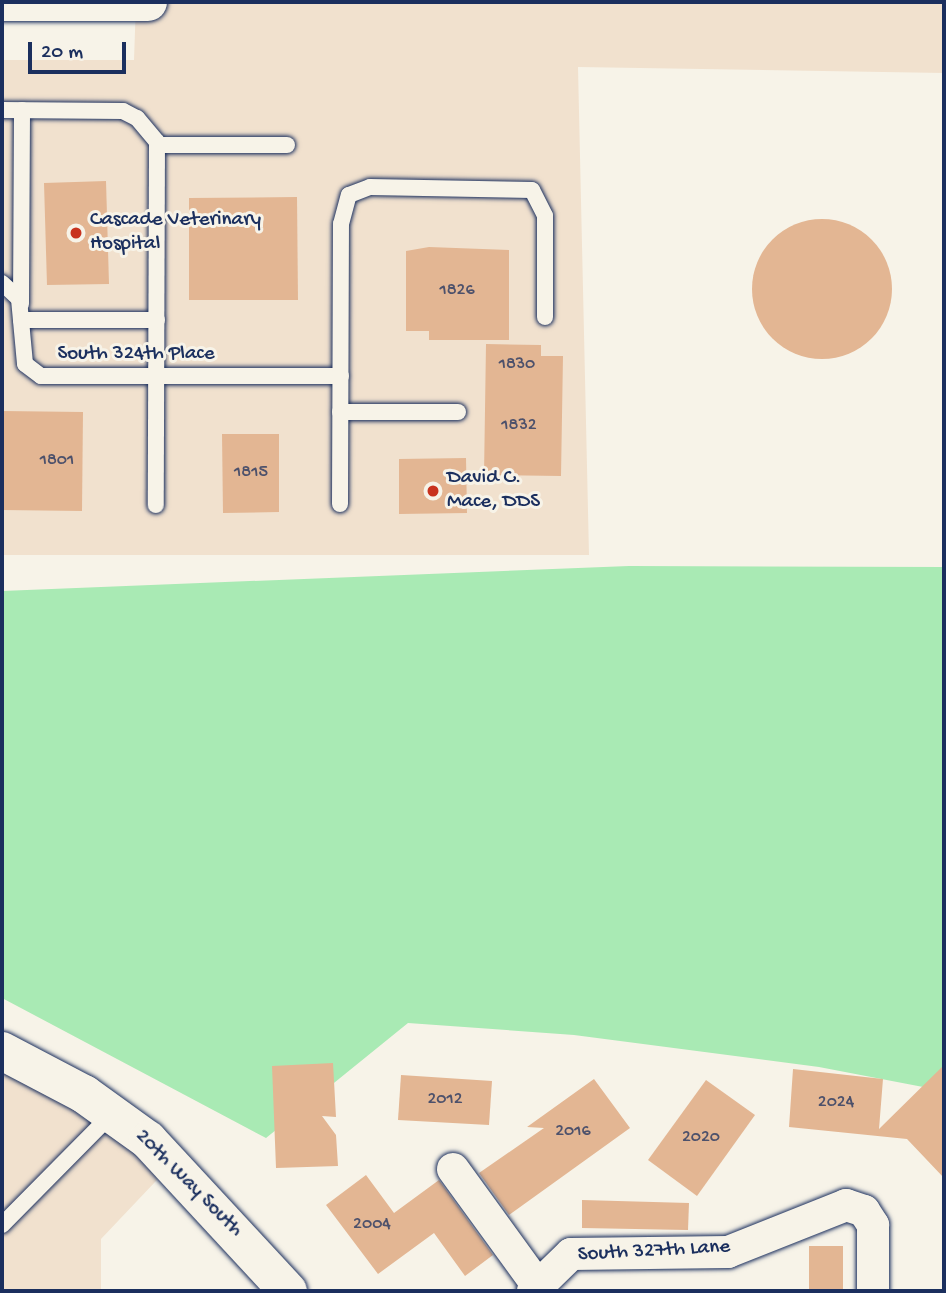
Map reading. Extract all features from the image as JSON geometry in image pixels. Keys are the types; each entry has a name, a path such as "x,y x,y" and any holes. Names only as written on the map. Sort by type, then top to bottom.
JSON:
{"street":[{"path":"2,2 148,2"},
{"name":"20th Way South","path":"2,1051 113,1113 173,1163 288,1291"},
{"path":"453,1169 536,1289"},
{"name":"South 327th Lane","path":"536,1289 577,1252 728,1252 846,1205 864,1211 873,1225 873,1291"}],"lane":[{"path":"2,110 123,111 137,118 158,145 156,505"},
{"name":"South 324th Place","path":"22,110 23,358 36,374 157,377 341,376"},
{"path":"158,145 287,145"},
{"path":"340,504 342,209 360,188 532,190 544,209 545,317"},
{"path":"2,283 17,294 21,315 157,320"},
{"path":"341,412 458,412"},
{"path":"2,1225 113,1113"}],"shaded area":[{"path":"136,2 944,2 944,73 578,67 589,555 2,555 2,60 134,60"},
{"path":"2,1051 173,1163 101,1239 101,1291 2,1291"}],"green space":[{"path":"629,566 944,567 944,1091 819,1067 574,1035 408,1023 266,1138 2,998 2,591"}],"building":[{"name":"Cascade Veterinary Hospital","path":"106,181 109,284 47,285 44,183"},
{"path":"297,197 298,300 189,300 189,198"},
{"path":"822,219 849,225 871,240 886,262 892,289 886,316 871,338 849,353 822,359 795,353 773,338 758,316 752,289 758,262 773,240 795,225"},
{"path":"429,247 509,250 509,340 429,340 429,331 406,331 406,251"},
{"path":"486,344 541,345 541,356 563,356 561,476 484,475"},
{"path":"2,411 83,412 82,511 2,510"},
{"path":"222,434 279,434 279,512 223,513"},
{"name":"David C. Mace, DDS","path":"466,458 467,513 399,514 399,459"},
{"path":"333,1063 336,1117 322,1116 336,1135 338,1166 276,1168 272,1066"},
{"path":"944,1065 944,1178 907,1139 789,1127 793,1069 883,1079 879,1129"},
{"path":"401,1075 492,1081 489,1125 398,1120"},
{"path":"594,1079 630,1128 509,1215 479,1173 544,1128 527,1127"},
{"path":"706,1080 755,1115 697,1196 648,1160"},
{"path":"366,1175 394,1213 439,1180 493,1255 465,1276 434,1233 378,1274 326,1205"},
{"path":"582,1200 689,1203 688,1230 582,1228"},
{"path":"809,1246 843,1246 843,1291 809,1291"}],"place":[{"name":"Cascade Veterinary Hospital","path":"76,233"},
{"name":"David C. Mace, DDS","path":"433,491"}]}
